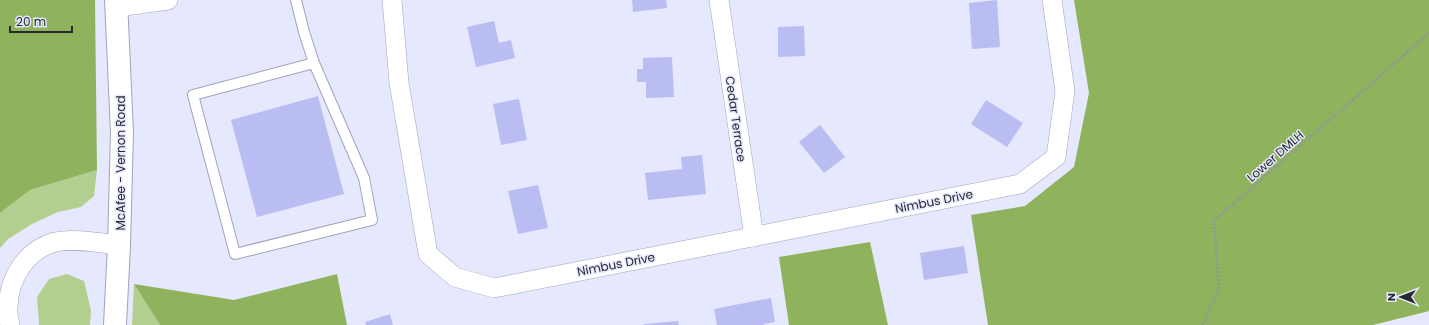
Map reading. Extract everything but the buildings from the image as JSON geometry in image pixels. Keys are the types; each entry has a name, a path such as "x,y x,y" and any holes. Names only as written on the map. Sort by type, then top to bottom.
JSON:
{"main road":[{"name":"McAfee - Vernon Road","path":"115,325 122,133 117,4"}],"street":[{"path":"117,4 168,0"},
{"name":"Nimbus Drive","path":"392,0 399,83 428,254 455,277 494,288 1020,184 1056,157 1065,91 1052,0"},
{"name":"Cedar Terrace","path":"719,0 754,237"},
{"path":"10,325 7,308 13,280 22,265 31,255 43,247 56,242 71,241 119,245"}],"lane":[{"path":"296,0 314,63 364,178 372,220 235,254 193,95 314,63"}],"path":[{"name":"Lower DMLH","path":"1202,325 1219,291 1214,221 1429,33"}],"green space":[{"path":"0,0 95,0 97,170 30,190 0,213"},
{"path":"1074,0 1429,0 1429,311 1373,325 988,325 971,215 1025,206 1074,167 1089,93"},
{"path":"97,170 94,196 81,207 58,212 32,224 8,239 0,248 0,213 30,190"},
{"path":"870,242 888,325 789,325 779,257"},
{"path":"67,274 84,281 91,311 90,325 39,325 37,297 49,279"},
{"path":"337,274 347,325 160,325 134,284 234,300"},
{"path":"134,284 160,325 132,325"}]}
